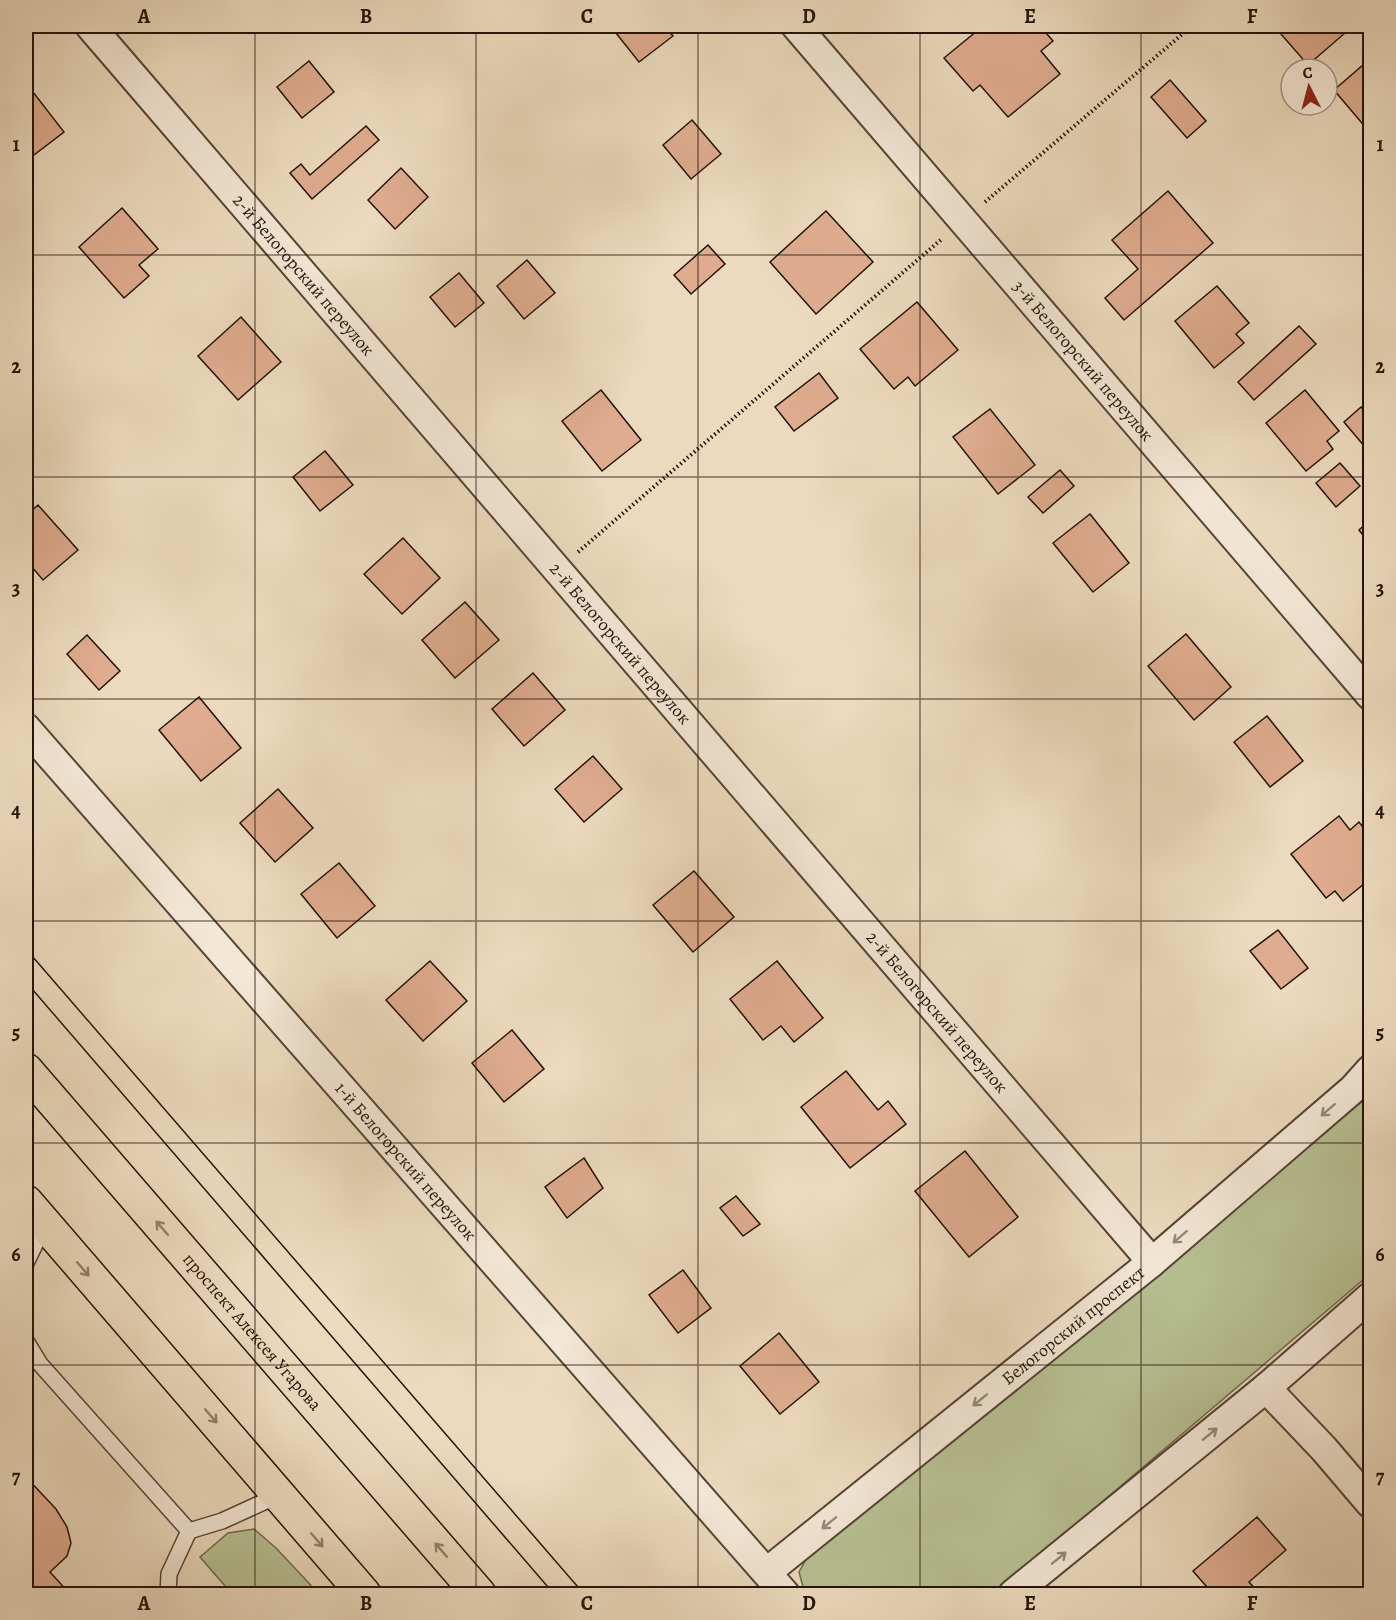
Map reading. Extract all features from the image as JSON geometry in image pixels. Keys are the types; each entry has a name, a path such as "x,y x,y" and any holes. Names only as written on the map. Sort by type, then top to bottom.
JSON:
{"main road":[{"name":"проспект Алексея Угарова","path":"26,1070 479,1594"},
{"path":"35,1213 364,1594"}],"street":[{"name":"2-й Белогорский переулок","path":"90,26 1152,1262"},
{"name":"3-й Белогорский переулок","path":"796,26 1371,695"},
{"name":"1-й Белогорский переулок","path":"26,728 785,1594"},
{"name":"Белогорский проспект","path":"767,1572 1152,1262 1353,1089 1371,1070"},
{"path":"1013,1594 1266,1388 1371,1297"},
{"path":"1266,1388 1371,1503"}],"lane":[{"path":"26,1263 35,1213"},
{"path":"26,1341 40,1364 189,1531"},
{"path":"168,1594 169,1574 189,1531 222,1521 279,1496"}],"path":[{"path":"557,570 1192,26"}],"green space":[{"path":"1370,1085 1370,1274 994,1594 805,1594 799,1572 812,1549"},
{"path":"254,1529 276,1548 319,1594 232,1594 200,1557 228,1533"}],"building":[{"path":"614,26 664,26 673,36 639,62 612,28"},
{"path":"983,26 1019,26 1022,28 1040,26 1053,41 1041,51 1060,74 1008,117 980,85 973,91 944,58"},
{"path":"1274,26 1353,26 1317,57 1301,57"},
{"path":"1370,59 1370,124 1366,128 1339,96 1339,86"},
{"path":"309,61 334,92 302,118 277,87"},
{"path":"1170,80 1206,121 1187,138 1151,97"},
{"path":"26,83 64,132 26,161"},
{"path":"692,120 721,154 691,179 663,145"},
{"path":"366,126 379,140 312,199 290,173 301,164 310,175"},
{"path":"401,168 428,197 395,229 368,200"},
{"path":"1168,191 1213,243 1124,320 1105,298 1138,269 1112,240"},
{"path":"122,208 158,249 139,265 149,276 124,298 79,247"},
{"path":"826,211 873,262 816,314 770,262"},
{"path":"708,245 725,264 691,294 674,275"},
{"path":"527,260 555,293 524,319 497,286"},
{"path":"459,273 484,303 455,327 430,297"},
{"path":"1217,286 1249,323 1236,334 1244,343 1214,368 1175,321"},
{"path":"917,302 958,350 915,386 908,377 894,389 860,349"},
{"path":"241,317 281,362 238,400 198,356"},
{"path":"1299,326 1316,344 1254,400 1238,382"},
{"path":"819,373 838,398 794,431 775,407"},
{"path":"601,390 641,440 602,471 562,421"},
{"path":"1305,390 1339,431 1327,441 1333,449 1306,471 1266,423"},
{"path":"1361,407 1370,418 1370,453 1344,422"},
{"path":"990,409 1035,465 998,494 953,437"},
{"path":"325,451 353,485 320,511 293,477"},
{"path":"1340,463 1360,486 1336,507 1316,483"},
{"path":"1060,470 1074,486 1043,513 1028,497"},
{"path":"38,505 78,550 43,580 26,560 26,516"},
{"path":"1090,514 1129,563 1093,592 1053,543"},
{"path":"1370,520 1370,544 1359,530"},
{"path":"403,538 440,578 402,614 364,574"},
{"path":"465,602 499,640 455,678 422,640"},
{"path":"1186,634 1231,687 1194,720 1148,666"},
{"path":"87,635 120,671 99,690 67,654"},
{"path":"533,673 565,710 524,746 492,709"},
{"path":"199,697 241,748 201,781 159,730"},
{"path":"1267,716 1303,761 1270,787 1234,742"},
{"path":"593,756 622,789 584,822 555,789"},
{"path":"278,789 313,828 275,862 240,823"},
{"path":"1339,816 1350,830 1359,822 1370,836 1370,879 1343,901 1335,891 1326,898 1291,854"},
{"path":"339,863 375,906 337,938 301,894"},
{"path":"694,871 734,917 693,952 653,905"},
{"path":"1278,930 1308,968 1281,989 1250,951"},
{"path":"430,961 467,1001 423,1041 386,1000"},
{"path":"777,961 823,1018 794,1042 781,1026 763,1040 730,999"},
{"path":"512,1030 544,1069 504,1102 472,1063"},
{"path":"846,1071 878,1110 888,1101 906,1124 850,1168 801,1107"},
{"path":"965,1151 1018,1217 969,1257 915,1191"},
{"path":"584,1158 603,1188 567,1218 545,1187"},
{"path":"736,1196 760,1224 743,1236 720,1208"},
{"path":"683,1270 711,1308 678,1333 649,1295"},
{"path":"779,1333 819,1382 780,1414 740,1366"},
{"path":"26,1477 56,1509 67,1527 71,1543 67,1556 50,1572 70,1594 26,1594"},
{"path":"1257,1517 1286,1550 1249,1582 1260,1594 1213,1594 1193,1571"}],"tram line":[{"path":"26,949 584,1594"},
{"path":"26,982 554,1594"}]}
